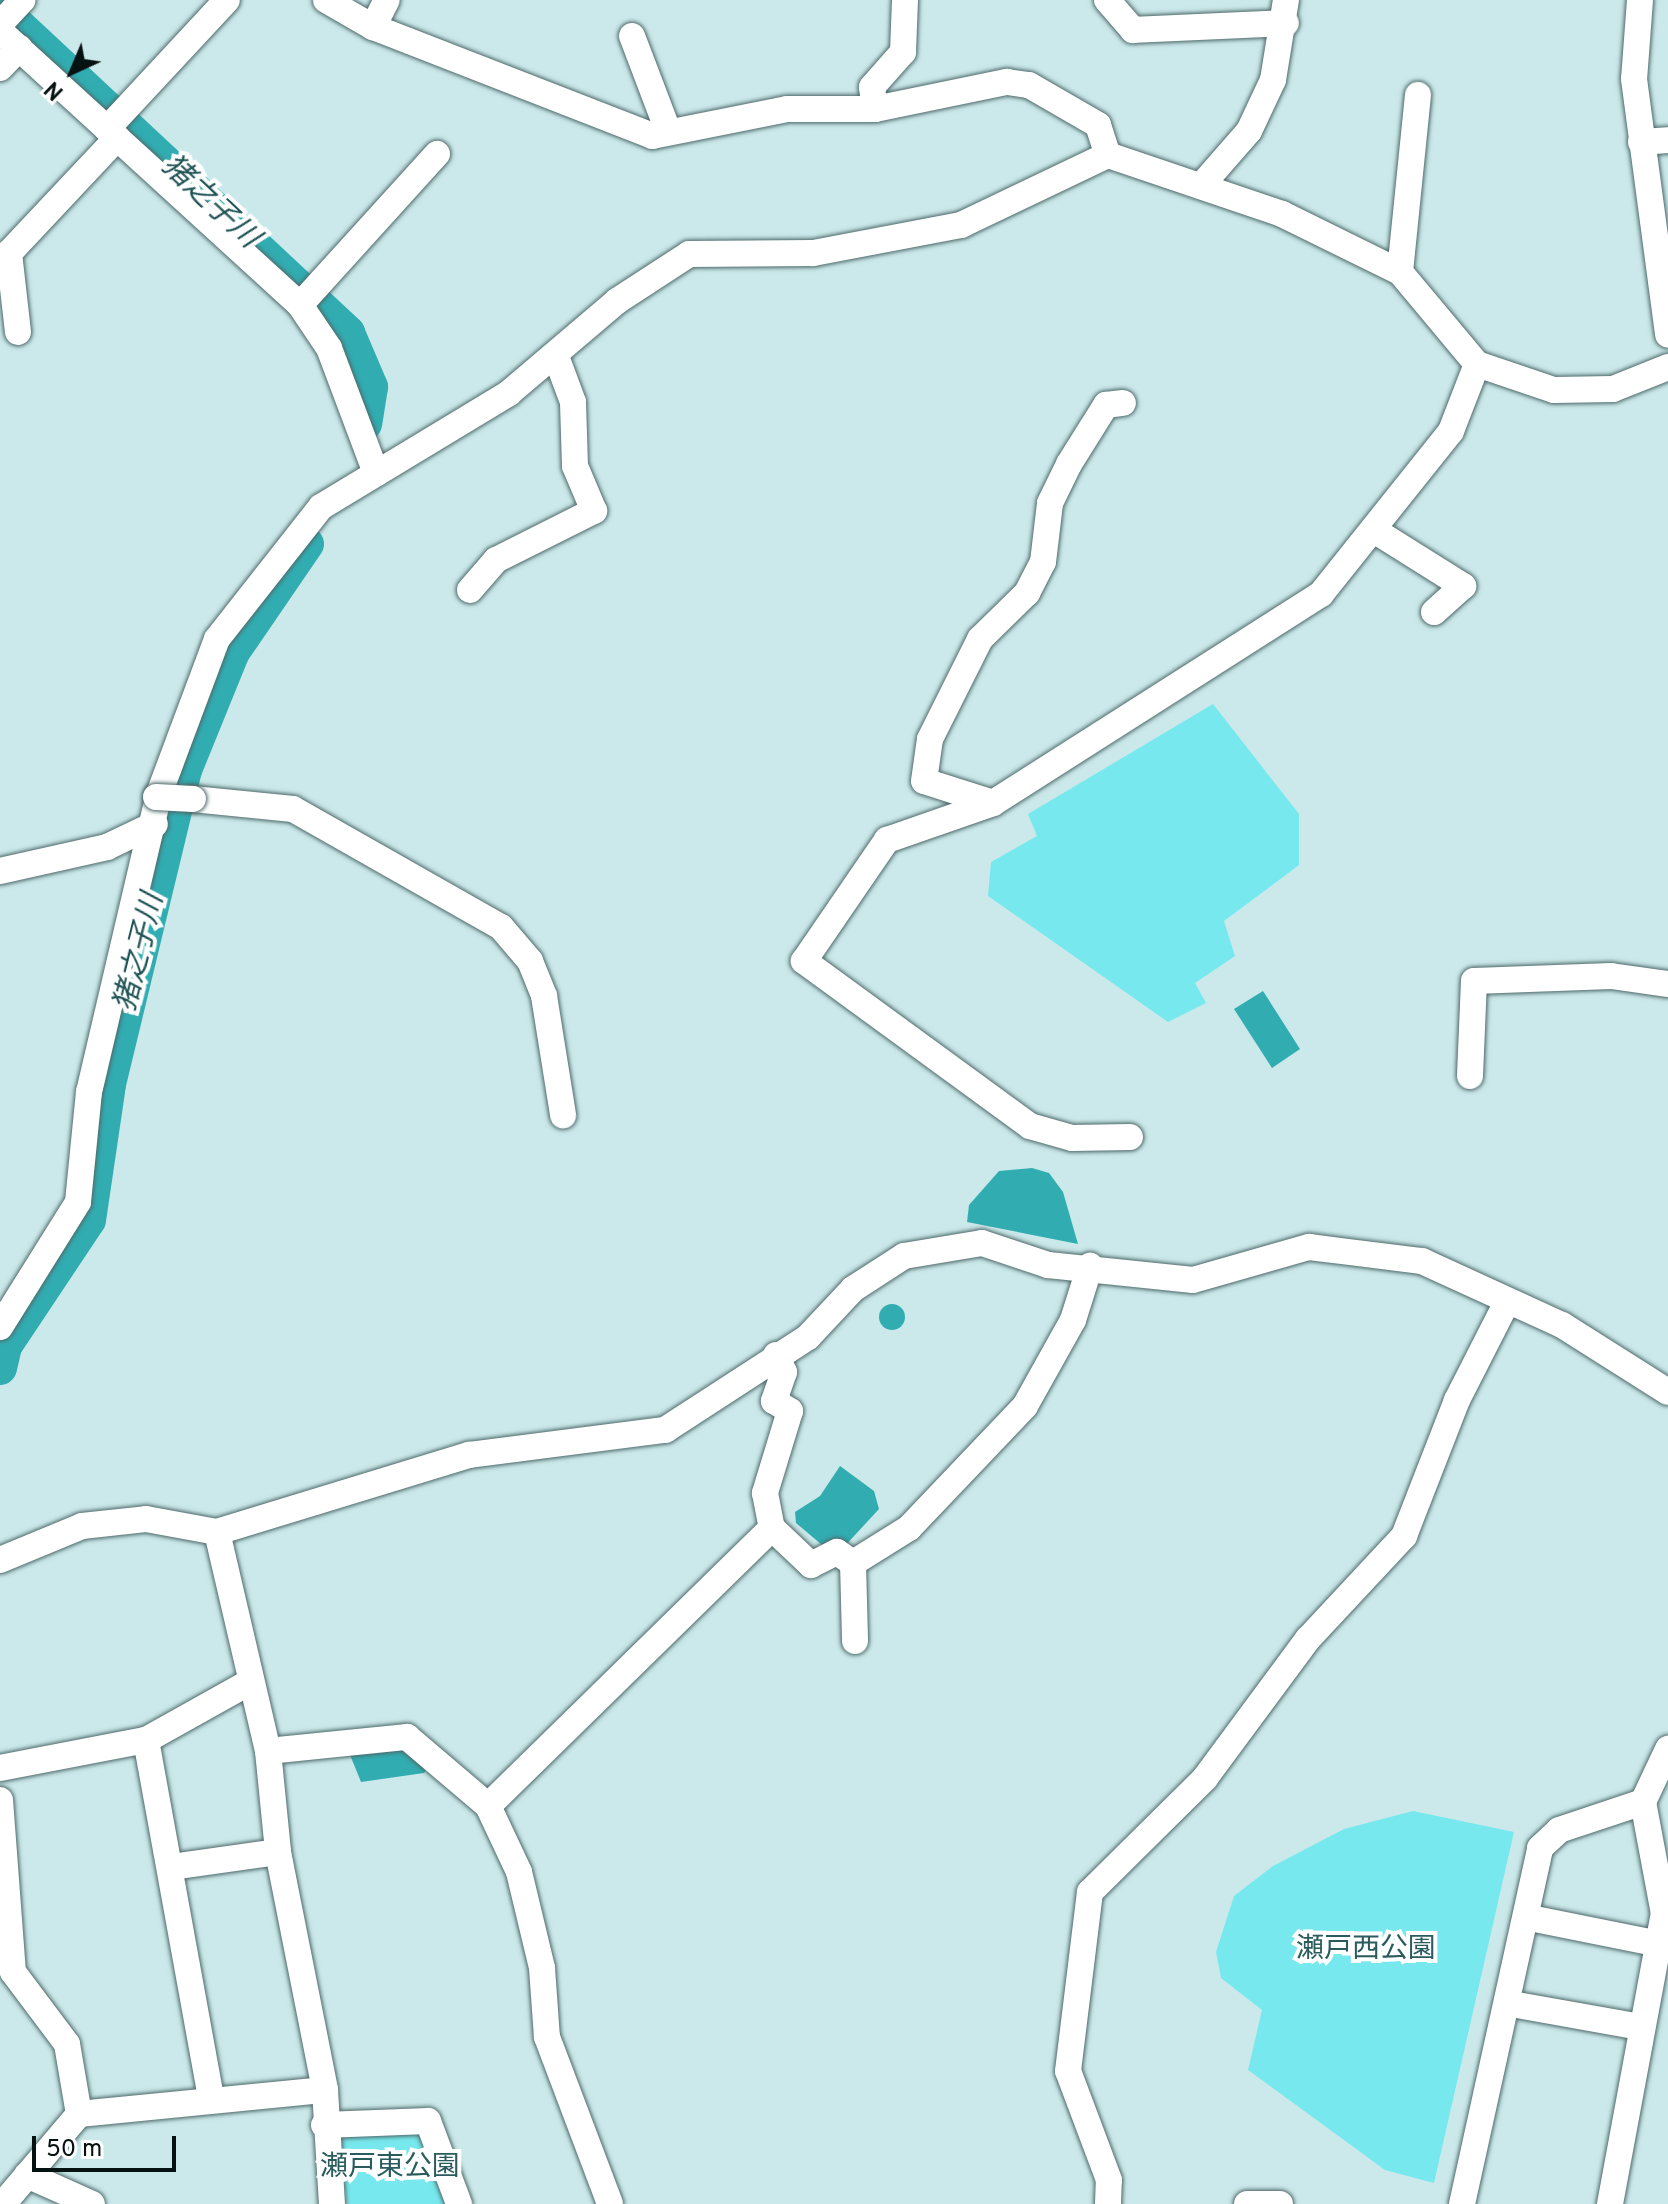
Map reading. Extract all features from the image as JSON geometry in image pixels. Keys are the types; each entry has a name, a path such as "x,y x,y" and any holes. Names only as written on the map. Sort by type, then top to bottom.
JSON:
{"street":[{"path":"18,332 9,253 131,105 227,0"},
{"path":"326,0 373,27 652,136 667,128 787,109 875,109 1007,82 1029,85 1098,125 1108,155"},
{"path":"373,27 387,0"},
{"path":"875,109 872,87 903,52 905,0"},
{"path":"1107,0 1133,30 1286,12 1273,80 1249,131 1201,186"},
{"path":"1640,0 1634,79 1668,335"},
{"path":"0,68 11,21"},
{"path":"11,21 112,131 310,294 376,473"},
{"path":"632,36 667,128"},
{"path":"1400,272 1418,95"},
{"path":"1641,142 1668,140"},
{"path":"310,294 437,154"},
{"path":"0,1327 69,1226 78,1202 89,1092 155,824 217,639 299,529 376,473 557,359 617,301 689,254 813,253 961,225 1108,155 1282,214 1400,272 1477,364 1554,390 1613,389 1668,367"},
{"path":"470,590 496,560 594,511 575,466 573,402 557,359"},
{"path":"1130,1137 1072,1138 1030,1126 804,961 887,840 993,803 1321,594 1377,532 1451,431 1477,364"},
{"path":"993,803 924,781 930,739 980,639 1027,593 1043,562 1050,503 1069,464 1106,405 1123,403"},
{"path":"1377,532 1463,586 1434,612"},
{"path":"156,797 293,809 351,849 501,927 530,961 544,996 563,1115"},
{"path":"0,871 107,847 155,824"},
{"path":"1470,1076 1474,981 1611,976 1668,984"},
{"path":"0,1560 82,1526 146,1519 217,1532 469,1455 665,1430 776,1355 904,1256 982,1243 1048,1265 1090,1266 1193,1280 1309,1247 1359,1250 1422,1261 1562,1325 1668,1392"},
{"path":"853,1563 909,1528 1025,1406 1073,1320 1090,1266"},
{"path":"1108,2204 1109,2180 1068,2071 1090,1892 1205,1778 1308,1639 1404,1536 1457,1400 1507,1302"},
{"path":"776,1355 784,1372 774,1401 790,1411 765,1493 772,1528 811,1565 837,1552 853,1563"},
{"path":"488,1806 772,1528"},
{"path":"217,1532 248,1683 268,1751 278,1852 325,2090 324,2125 332,2204"},
{"path":"853,1563 855,1641"},
{"path":"0,1768 146,1740 248,1683"},
{"path":"268,1751 407,1737 488,1806 519,1872 542,1968 547,2037 610,2204"},
{"path":"146,1740 211,2098"},
{"path":"1610,2204 1641,2027 1660,1944 1660,1871 1643,1802 1668,1749"},
{"path":"0,1800 13,1972 67,2044 79,2114"},
{"path":"1462,2204 1540,1848 1559,1830 1643,1802"},
{"path":"171,1867 278,1852"},
{"path":"1535,1919 1660,1944"},
{"path":"1517,2005 1641,2027"},
{"path":"3,2204 79,2114 211,2098 325,2090"},
{"path":"324,2125 428,2121 459,2204"},
{"path":"27,2175 92,2204"},
{"path":"1247,2204 1280,2204"}],"green space":[{"path":"1213,704 1299,814 1299,865 1224,921 1235,956 1195,983 1206,1003 1168,1022 988,896 991,862 1037,836 1028,814"},
{"name":"瀬戸西公園","path":"1413,1811 1514,1832 1434,2183 1385,2170 1248,2070 1262,2010 1221,1978 1216,1952 1234,1896 1273,1866 1344,1829"},
{"name":"瀬戸東公園","path":"338,2130 426,2131 451,2204 347,2204"}],"shaded area":[{"path":"1263,991 1300,1049 1272,1068 1234,1009"},
{"path":"1032,1168 1049,1173 1063,1192 1078,1244 967,1222 969,1205 999,1171"},
{"path":"892,1304 901,1308 905,1317 901,1326 892,1330 883,1326 879,1317 883,1308"},
{"path":"840,1466 874,1491 879,1509 843,1548 828,1550 796,1523 795,1512 820,1496"},
{"path":"380,1740 404,1751 427,1768 424,1773 361,1782 348,1750"}],"waterway":[{"name":"猪之子川","path":"0,8 348,333 371,387 365,424"},
{"name":"猪之子川","path":"0,1368 5,1346 89,1220 109,1084 185,770 233,652 307,544"}]}
